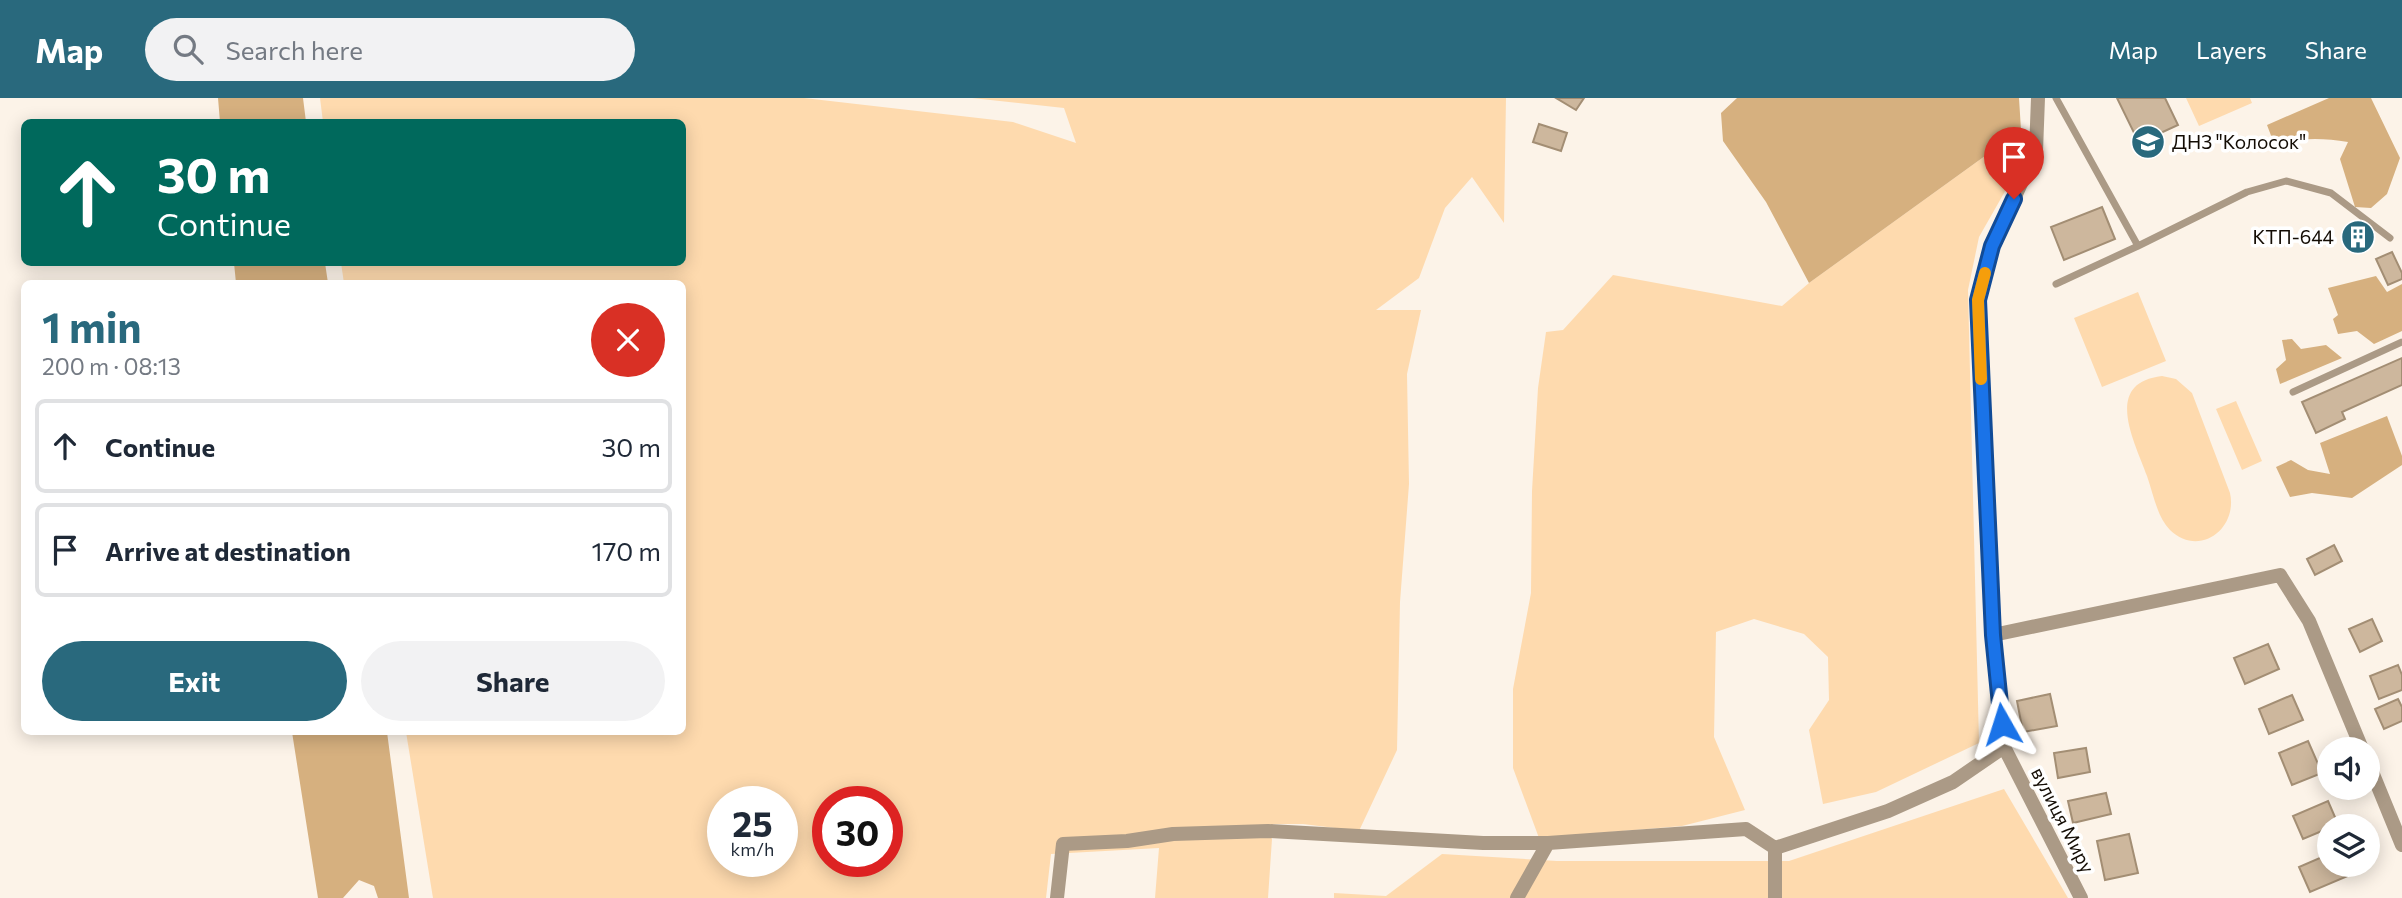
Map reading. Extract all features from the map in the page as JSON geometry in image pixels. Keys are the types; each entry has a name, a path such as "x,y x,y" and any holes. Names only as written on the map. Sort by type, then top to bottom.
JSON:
{"street":[{"name":"вулиця Миру","path":"2038,98 2036,151 1992,246 1978,300 1993,635 2004,747 2081,898"},
{"path":"1993,635 2280,575 2309,621 2357,737"},
{"path":"1775,848 1899,807 1953,782 2004,747"},
{"path":"2380,791 2402,845"},
{"path":"1057,898 1063,844 1127,841 1173,834 1268,831 1483,843 1548,843 1745,829 1775,848"},
{"path":"1517,898 1548,843"},
{"path":"1775,848 1775,898"}],"lane":[{"path":"2056,98 2138,246"},
{"path":"2056,284 2247,192 2286,181 2331,193 2390,238"},
{"path":"2293,392 2402,342"}],"shaded area":[{"path":"218,98 303,98 306,119 220,119"},
{"path":"320,98 804,98 1013,122 1076,143 1064,108 972,98 1506,98 1504,223 1472,177 1445,208 1419,278 1376,310 1421,310 1407,374 1409,484 1400,602 1397,750 1359,831 1303,824 1273,824 1268,898 1155,898 1159,848 1051,854 1046,898 433,898 406,735 686,735 686,280 344,280 341,266 686,266 686,119 323,119"},
{"path":"1737,98 2019,98 2021,130 1809,283 1766,202 1723,141 1721,113"},
{"path":"2186,98 2250,98 2252,103 2199,126"},
{"path":"2329,98 2371,98 2400,158 2387,194 2371,208 2355,207 2340,159 2348,142 2311,139 2275,146 2267,125"},
{"path":"2021,130 2016,172 1979,237 1968,290 1979,743 1876,792 1823,804 1809,730 1829,700 1828,657 1804,634 1754,619 1716,632 1714,737 1745,810 1682,826 1539,838 1513,768 1513,689 1531,593 1532,491 1538,388 1546,332 1563,330 1613,275 1782,306 1809,283"},
{"path":"234,266 325,266 328,280 236,280"},
{"path":"2376,276 2387,292 2402,284 2402,331 2374,344 2357,331 2338,334 2333,319 2338,315 2328,288"},
{"path":"2138,292 2166,361 2102,387 2074,318"},
{"path":"2292,339 2301,349 2326,345 2342,358 2280,384 2276,369 2286,360 2282,340"},
{"path":"2162,376 2176,379 2192,393 2230,493 2228,518 2214,536 2204,540 2181,538 2166,525 2156,504 2127,416 2128,402 2133,390 2144,381"},
{"path":"2236,401 2262,461 2242,470 2216,409"},
{"path":"2387,416 2402,456 2402,465 2352,498 2312,493 2290,497 2276,467 2291,460 2308,470 2330,474 2320,443"},
{"path":"292,735 387,735 409,898 378,898 374,886 359,880 343,898 318,898"},
{"path":"2004,789 2068,898 1334,898 1334,893 1386,896 1442,854 1557,861 1789,861"}],"building":[{"path":"1556,98 1584,98 1576,110"},
{"path":"2117,98 2165,98 2178,125 2139,143"},
{"path":"1539,124 1567,133 1561,151 1533,142"},
{"path":"2102,207 2115,239 2064,260 2051,227"},
{"path":"2392,252 2402,279 2388,285 2376,259"},
{"path":"2402,358 2402,385 2342,412 2345,419 2316,433 2302,402"},
{"path":"2334,545 2342,561 2315,575 2307,559"},
{"path":"2372,619 2382,641 2360,652 2349,629"},
{"path":"2268,644 2279,669 2245,684 2234,658"},
{"path":"2398,665 2402,675 2402,690 2379,699 2370,676"},
{"path":"2050,694 2057,726 2023,732 2017,701"},
{"path":"2292,695 2303,720 2269,734 2259,709"},
{"path":"2398,699 2402,707 2402,721 2384,729 2375,709"},
{"path":"2308,741 2317,762 2317,775 2292,785 2279,753"},
{"path":"2086,748 2090,772 2058,778 2054,753"},
{"path":"2106,793 2111,814 2073,823 2068,801"},
{"path":"2328,801 2334,814 2317,814 2317,833 2303,839 2293,816"},
{"path":"2129,834 2138,873 2105,880 2097,841"},
{"path":"2317,859 2317,877 2345,877 2310,892 2299,867"}],"slow traffic":[{"path":"1981,379 1978,300 1985,273"}],"place":[{"name":"ДНЗ \"Колосок\"","path":"2148,142"},
{"name":"КТП-644","path":"2358,237"}],"route":[{"path":"2002,724 1993,635 1978,300 1992,246 2014,199"}]}
